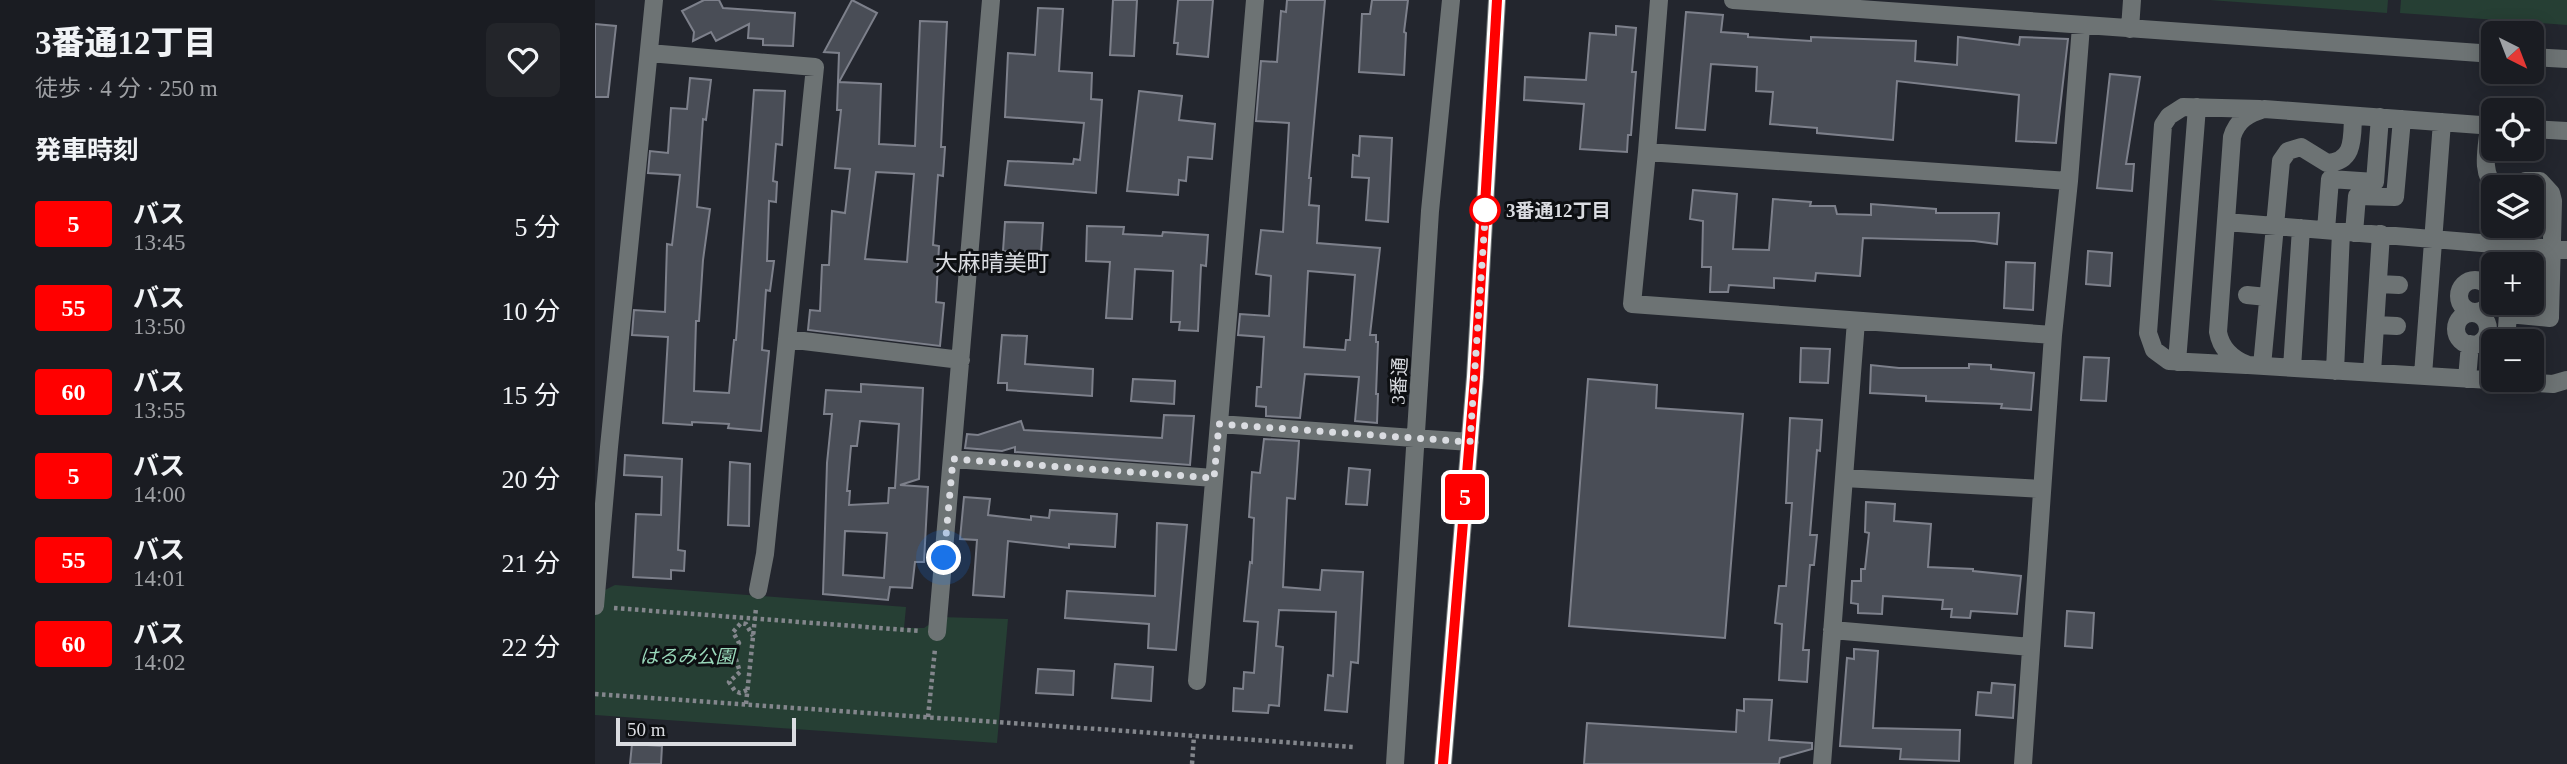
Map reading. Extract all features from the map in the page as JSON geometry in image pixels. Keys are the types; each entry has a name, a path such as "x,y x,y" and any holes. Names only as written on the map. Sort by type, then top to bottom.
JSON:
{"street":[{"path":"596,606 602,447 654,0"},
{"path":"937,632 992,0"},
{"path":"1197,681 1255,0"},
{"name":"3番通","path":"1395,764 1430,211 1451,0"},
{"path":"1443,764 1470,442 1497,0"},
{"path":"1659,0 1632,303 2053,335"},
{"path":"1733,0 2481,53"},
{"path":"2130,29 2132,0"},
{"path":"2023,764 2053,335 2081,26"},
{"path":"649,53 815,67 765,554 758,590"},
{"path":"2545,58 2567,59"},
{"path":"2177,362 2197,107"},
{"path":"2481,125 2264,109 2197,107 2176,110 2163,125 2148,332 2154,350 2160,356 2177,362 2481,379"},
{"path":"2258,366 2232,357 2221,345 2218,332 2235,129 2248,115 2264,109"},
{"path":"2258,366 2279,168 2284,156 2301,147 2327,163 2341,160 2350,151 2353,116"},
{"path":"2335,370 2340,232 2330,179 2375,182 2380,117"},
{"path":"2340,232 2357,196 2395,197 2402,119"},
{"path":"2423,375 2442,122"},
{"path":"2544,130 2567,131"},
{"path":"1647,152 2069,181"},
{"path":"2507,329 2508,314 2550,318 2560,249 2551,192 2544,185"},
{"path":"2226,222 2560,249"},
{"path":"2292,368 2301,229"},
{"path":"2372,372 2381,234"},
{"path":"2466,379 2470,344 2480,342 2487,334 2485,319 2462,306 2459,295 2463,285 2472,280 2487,284 2491,299 2486,309 2476,313"},
{"path":"2379,284 2399,285"},
{"path":"2430,292 2459,295"},
{"path":"2248,295 2267,297"},
{"path":"1822,764 1856,321"},
{"path":"2375,325 2397,327"},
{"path":"787,339 961,360"},
{"path":"2544,383 2567,380"},
{"path":"1219,424 1470,442"},
{"path":"953,459 1214,478"},
{"path":"1844,478 2042,489"},
{"path":"1832,631 2031,647"}],"path":[{"path":"746,704 758,590"},
{"path":"596,606 937,632 928,717"},
{"path":"747,690 740,693 735,691 729,682 740,672 733,650 739,642 733,632 741,623 746,624 753,636"},
{"path":"595,694 1354,747"},
{"path":"1192,764 1194,736"}],"green space":[{"path":"2210,0 2388,0 2387,13"},
{"path":"2401,0 2567,0 2567,25 2545,23 2545,21 2400,13"},
{"name":"はるみ公園","path":"615,585 906,607 904,628 924,628 940,617 1008,619 997,743 595,715 595,595"}],"building":[{"path":"704,0 719,0 723,8 795,13 793,46 763,45 763,39 748,38 749,24 716,41 711,32 693,41 694,32 682,11"},
{"path":"852,0 877,13 839,82 881,84 879,144 915,146 920,21 947,22 941,147 945,147 943,176 938,175 933,245 939,246 936,302 944,303 940,346 808,330 810,310 820,311 822,265 829,265 832,211 845,213 850,169 835,168 841,110 837,110 839,53 824,52","holes":["876,172 914,174 907,262 865,259"]},
{"path":"1113,0 1137,0 1134,56 1110,55"},
{"path":"1178,0 1213,0 1208,57 1177,54 1178,43 1174,43"},
{"path":"1287,0 1325,0 1309,178 1309,205 1319,206 1317,243 1380,248 1370,335 1376,335 1378,342 1377,423 1355,421 1359,377 1305,374 1300,418 1266,416 1266,407 1256,406 1257,387 1261,387 1264,337 1238,335 1240,314 1269,316 1271,276 1256,274 1261,230 1283,232 1289,123 1256,121 1261,61 1277,62 1281,11 1286,12","holes":["1308,271 1355,275 1350,340 1346,340 1345,350 1304,347"]},
{"path":"1372,0 1408,0 1404,32 1404,75 1359,72 1362,14 1370,14"},
{"path":"1038,8 1063,9 1059,71 1092,73 1091,99 1102,100 1096,193 1005,185 1008,161 1073,164 1074,159 1080,160 1084,123 1005,117 1008,53 1035,55"},
{"path":"1686,12 1723,15 1721,32 1748,34 1748,37 1811,41 1811,37 1916,41 1915,61 1957,65 1958,37 2019,45 2020,37 2068,39 2056,143 2016,141 2019,95 1897,81 1893,140 1817,133 1817,128 1770,124 1773,92 1756,91 1757,67 1711,64 1705,130 1676,128"},
{"path":"595,24 616,26 608,97 595,97"},
{"path":"1616,26 1636,28 1632,72 1636,72 1627,152 1580,149 1584,104 1524,100 1525,77 1586,80 1590,33 1616,35"},
{"path":"2110,74 2140,77 2126,164 2134,164 2132,191 2097,188"},
{"path":"690,78 711,80 706,120 703,119 697,207 710,209 699,321 696,321 694,391 729,393 736,340 754,90 785,91 782,145 776,144 773,181 777,182 776,202 769,201 767,261 774,261 770,291 766,290 762,350 769,351 761,431 728,428 729,424 663,423 668,337 632,335 634,310 665,312 667,244 672,245 680,175 648,173 650,151 668,153 671,108 687,109"},
{"path":"1139,91 1182,96 1179,120 1215,124 1212,159 1188,157 1186,181 1179,180 1178,195 1127,191"},
{"path":"1360,136 1392,138 1388,222 1366,220 1369,178 1352,177 1353,155 1359,156"},
{"path":"1693,190 1737,194 1733,249 1769,250 1773,199 1811,202 1810,206 1835,206 1837,214 1871,215 1871,204 1936,209 1936,213 1999,213 1997,244 1863,238 1860,276 1816,273 1815,281 1774,278 1774,288 1729,285 1728,292 1710,292 1711,267 1702,267 1703,221 1690,219"},
{"path":"1005,222 1043,223 1041,253 1003,251"},
{"path":"1087,226 1124,227 1123,234 1162,236 1163,232 1208,235 1206,266 1201,265 1198,331 1179,330 1180,322 1171,322 1173,271 1135,269 1132,319 1106,318 1110,262 1086,261"},
{"path":"2088,251 2112,253 2110,286 2086,284"},
{"path":"2006,262 2035,263 2033,310 2004,308"},
{"path":"1002,335 1027,336 1025,364 1093,369 1092,396 1007,390 1007,383 998,383"},
{"path":"1801,348 1830,349 1828,383 1800,382"},
{"path":"2084,357 2109,358 2106,401 2081,400"},
{"path":"1969,364 2034,373 2031,410 2001,408 2002,404 1926,401 1926,396 1870,393 1871,365 1899,368 1969,368"},
{"path":"1133,379 1175,381 1174,404 1131,401"},
{"path":"1588,379 1657,385 1656,408 1743,414 1725,638 1569,626"},
{"path":"861,384 923,388 919,479 900,485 928,487 924,562 915,562 912,588 890,587 888,600 823,594 827,463 832,414 824,414 826,390 861,392","holes":["860,421 899,424 895,488 889,488 888,503 849,505 850,491 847,491 851,446 857,446","845,531 887,533 884,578 843,575"]},
{"path":"1164,415 1194,416 1190,465 1015,452 1015,447 1002,451 965,448 967,434 978,435 1021,421 1024,430 1162,438"},
{"path":"1790,418 1822,420 1810,535 1817,535 1814,565 1810,565 1803,650 1809,650 1807,682 1779,680 1782,624 1775,623 1779,586 1786,586 1792,503 1786,503"},
{"path":"1264,439 1299,441 1295,499 1287,498 1283,587 1320,590 1322,570 1363,572 1358,663 1351,662 1347,712 1325,710 1328,675 1333,676 1336,612 1279,610 1276,646 1283,647 1279,706 1269,705 1268,713 1233,711 1234,688 1243,689 1244,672 1254,673 1258,622 1244,621 1250,562 1252,563 1254,518 1249,517 1252,472 1260,473"},
{"path":"625,455 682,459 678,550 685,551 684,571 671,570 671,579 633,577 636,514 661,515 662,477 624,475"},
{"path":"730,462 750,464 749,526 728,525"},
{"path":"1349,468 1370,470 1367,505 1346,504"},
{"path":"964,497 990,499 988,515 1031,520 1031,516 1049,518 1050,510 1117,514 1115,547 1069,544 1069,548 1008,541 1004,597 973,595 977,540 960,539"},
{"path":"1866,502 1895,504 1894,521 1931,524 1928,567 1973,569 2021,576 2017,614 1971,611 1970,618 1951,617 1952,609 1942,609 1943,600 1883,596 1882,614 1858,613 1858,604 1851,603 1852,581 1861,581 1861,569 1865,569 1869,533 1865,532"},
{"path":"1157,523 1187,525 1176,650 1148,648 1149,624 1065,618 1067,591 1155,596"},
{"path":"2067,611 2094,613 2092,648 2065,646"},
{"path":"1854,649 1878,651 1873,728 1960,730 1959,761 1900,759 1901,749 1840,746 1847,658 1854,659"},
{"path":"1115,664 1153,667 1151,701 1112,698"},
{"path":"1038,669 1074,671 1073,695 1036,693"},
{"path":"1992,683 2015,685 2013,718 1976,715 1978,692 1991,693"},
{"path":"1744,699 1772,700 1769,740 1812,743 1812,749 1780,758 1779,764 1584,764 1587,723 1736,732 1737,710 1744,711"},
{"path":"632,744 662,746 661,764 630,764"}],"bus line":[{"name":"5","path":"1443,764 1475,377 1497,0"}],"place":[{"name":"3番通12丁目","path":"1485,210"}],"district":[{"name":"大麻晴美町","path":"992,263"}],"route":[{"path":"944,558 953,459 1214,478 1219,424 1470,442 1486,204 1485,210"}]}
